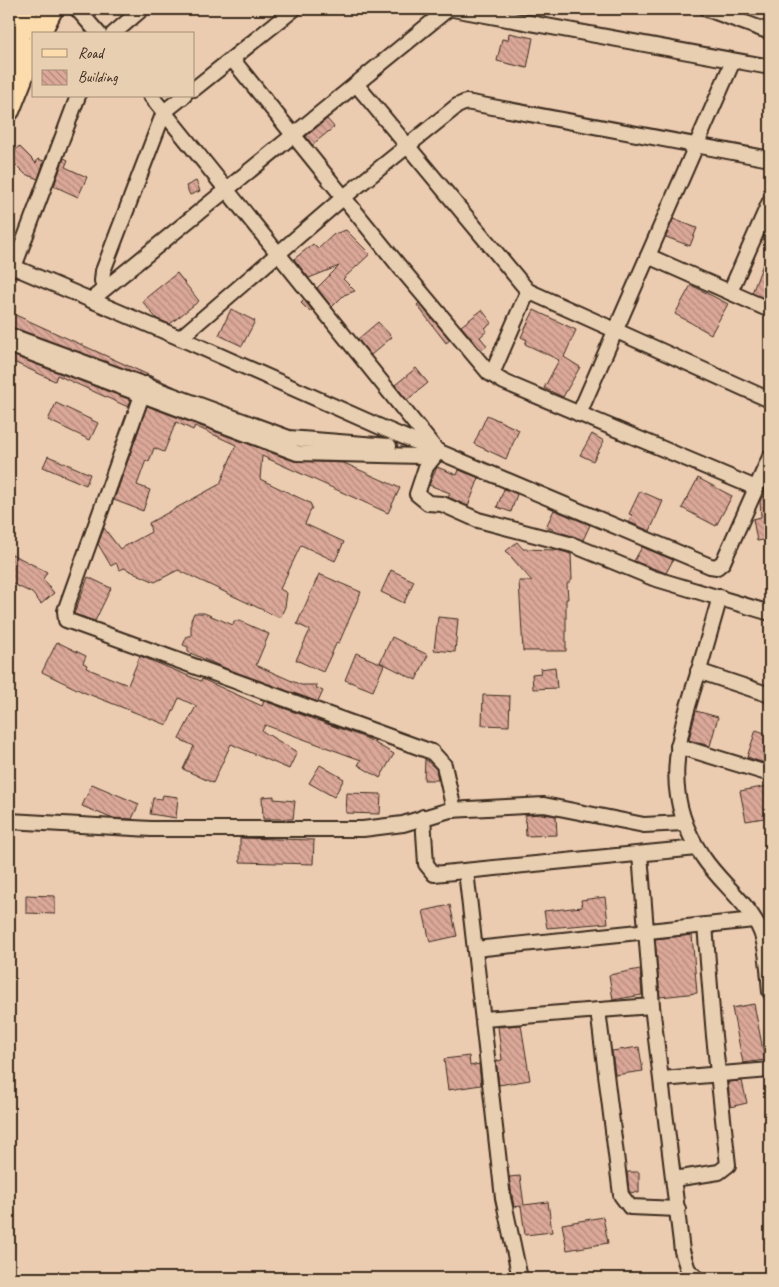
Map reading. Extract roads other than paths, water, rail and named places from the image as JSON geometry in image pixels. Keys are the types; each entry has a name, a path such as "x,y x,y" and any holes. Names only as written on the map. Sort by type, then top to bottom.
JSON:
{"main road":[{"path":"9,61 28,9"},
{"path":"40,32 52,9"},
{"path":"9,110 32,52"}],"street":[{"path":"77,9 93,22"},
{"path":"115,32 142,9"},
{"path":"195,88 294,9"},
{"path":"91,300 295,136 448,9"},
{"path":"453,9 770,67"},
{"path":"707,9 746,15 770,32"},
{"path":"232,59 480,363 492,374 504,382 756,488"},
{"path":"579,414 733,61"},
{"path":"356,84 528,291 770,400"},
{"path":"77,98 11,266 436,451 714,567 723,562 756,488 767,471 770,457"},
{"path":"153,98 436,451"},
{"path":"105,288 102,281 103,271 164,112 182,98"},
{"path":"180,338 344,197 457,106 471,102 770,159"},
{"path":"730,292 769,210"},
{"path":"648,256 770,310"},
{"path":"492,374 528,291"},
{"path":"9,335 144,389 288,443 297,453 422,456 436,451"},
{"path":"9,345 144,389"},
{"path":"144,389 64,611 66,620 432,752 444,764 454,810"},
{"path":"436,451 426,467 417,494 428,503 442,504 478,520 573,545 641,574 770,613"},
{"path":"720,597 678,746 676,786 684,823 697,848 714,872 754,920 767,946 770,992"},
{"path":"698,671 770,695"},
{"path":"678,746 770,774"},
{"path":"9,821 151,829 363,829 386,827 454,810 544,805 644,825 684,823"},
{"path":"422,818 425,858 430,871 437,874 697,848"},
{"path":"640,854 652,1006 678,1209 684,1272 697,1278"},
{"path":"466,871 503,1198 520,1278"},
{"path":"475,949 754,920"},
{"path":"674,1179 719,1172 728,1165 718,1073 706,925"},
{"path":"484,1018 652,1006"},
{"path":"598,1010 621,1195 628,1206 633,1208 678,1209"},
{"path":"662,1079 770,1070"}]}
